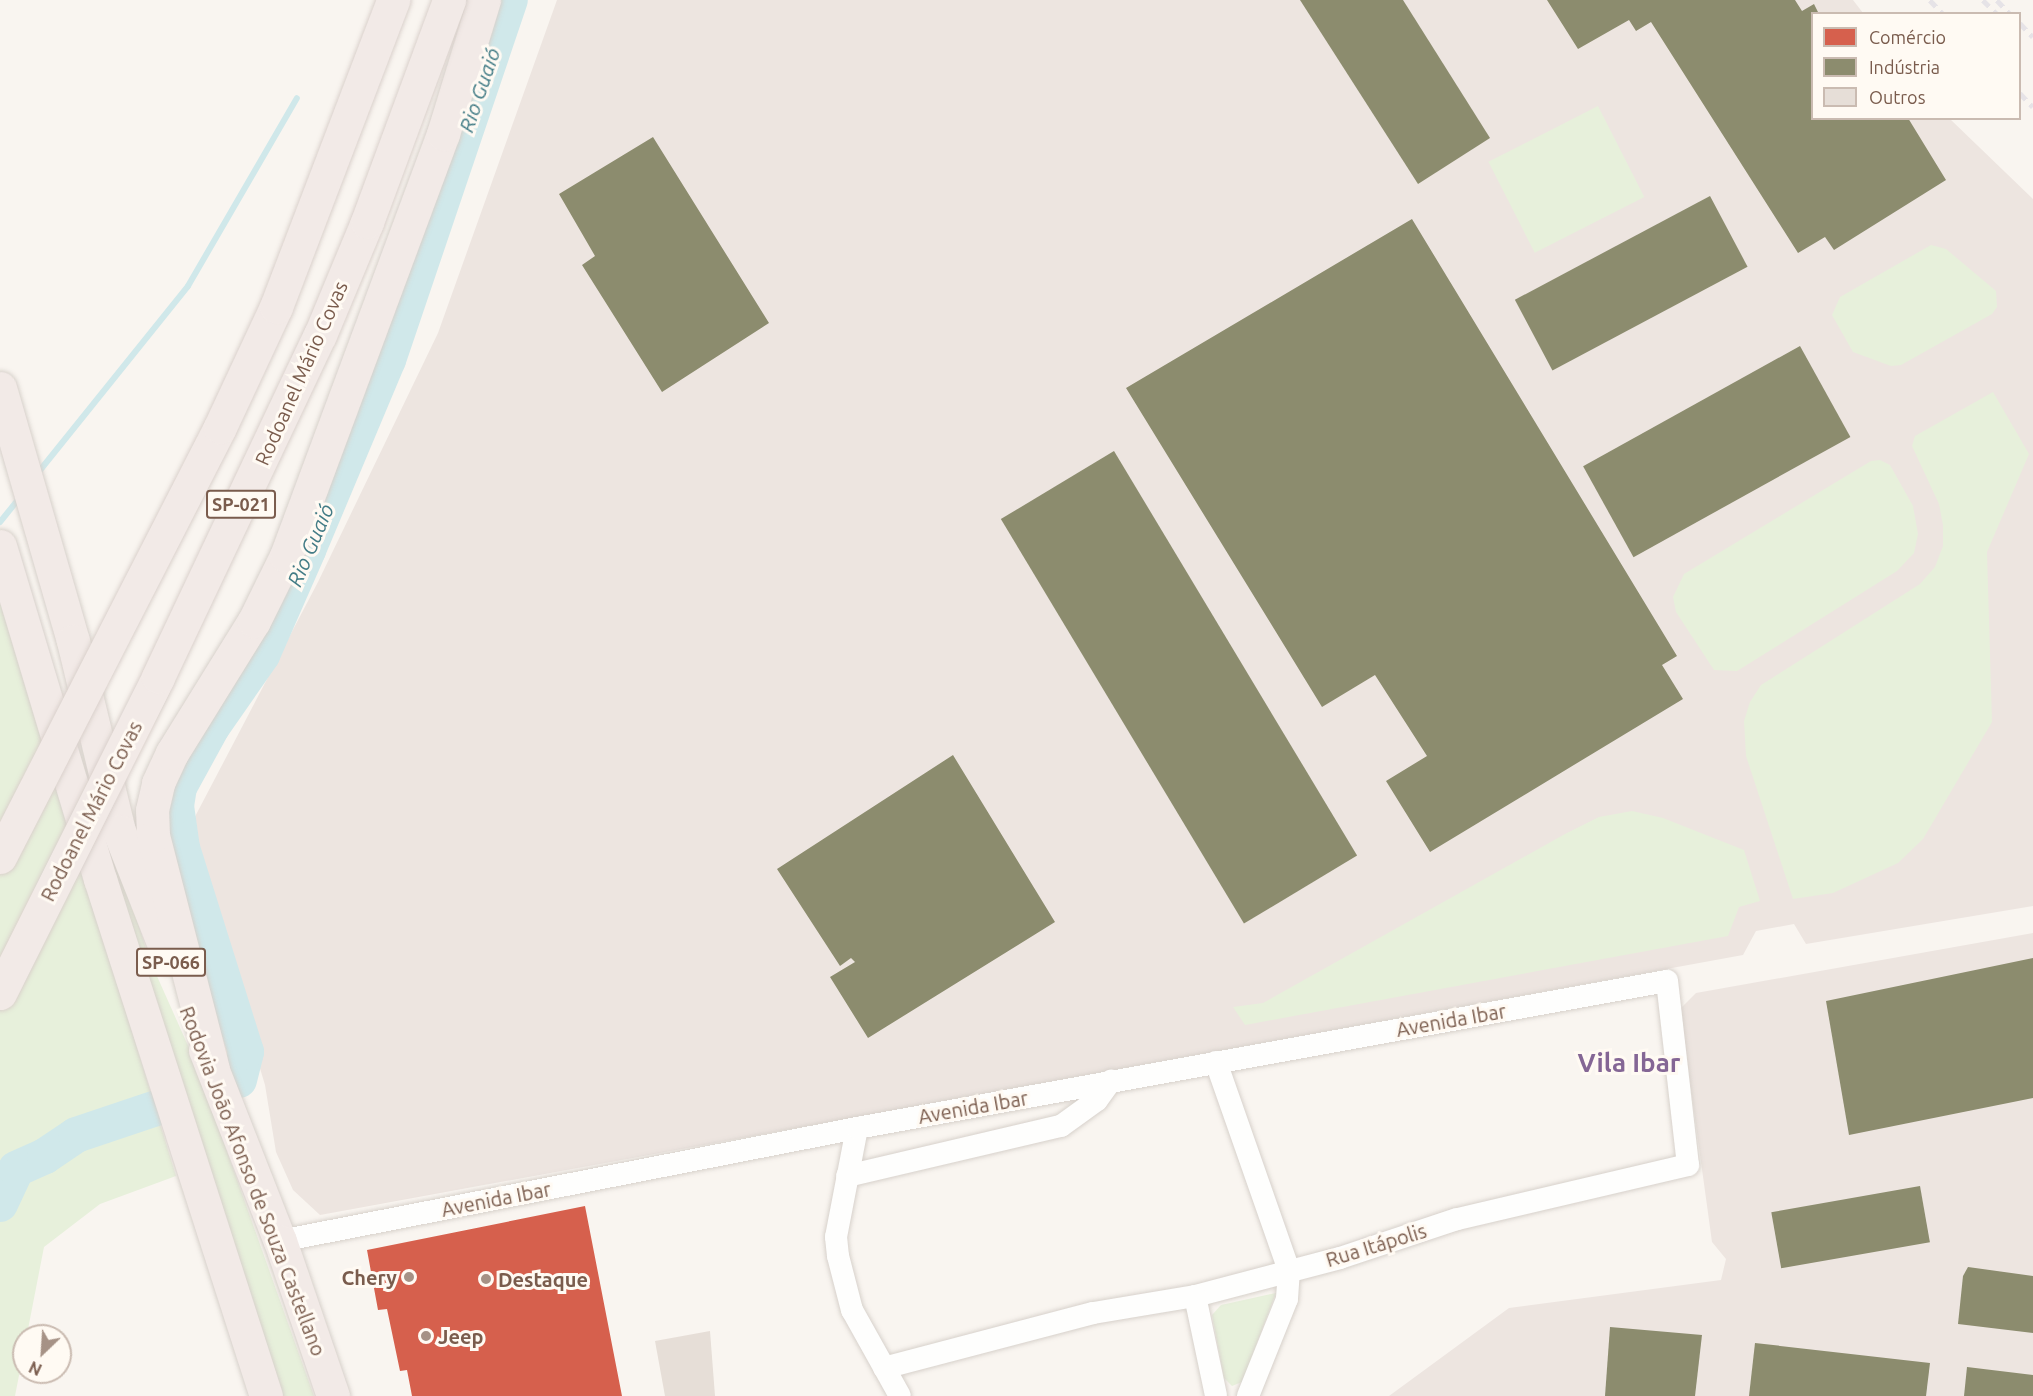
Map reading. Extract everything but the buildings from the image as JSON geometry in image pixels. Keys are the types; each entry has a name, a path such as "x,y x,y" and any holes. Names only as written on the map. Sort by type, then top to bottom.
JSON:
{"highway":[{"name":"SP-021","path":"0,858 220,427 276,307 393,0"},
{"name":"Rodoanel Mário Covas","path":"0,993 163,666 320,335 367,222 449,0"},
{"path":"213,1069 180,929 158,859 152,810 158,783 172,753 254,621 286,556 440,144 484,0"},
{"name":"Rodovia João Afonso de Souza Castellano","path":"0,388 40,518 119,831 280,1241 333,1396"},
{"name":"SP-066","path":"0,548 100,879 266,1396"}],"street":[{"name":"Avenida Ibar","path":"280,1241 857,1128 1667,981"},
{"name":"Rua Itápolis","path":"884,1368 1093,1313 1195,1296 1457,1219 1688,1165 1667,981"},
{"path":"1216,1062 1289,1270 1287,1299 1248,1396"},
{"path":"847,1176 1061,1126 1097,1100 1111,1082"},
{"path":"857,1128 836,1237 838,1256 852,1310 900,1396"},
{"path":"1195,1296 1216,1396"}],"shaded area":[{"path":"557,0 1853,0 1862,12 1811,12 1811,120 1951,120 2033,199 2033,906 1806,944 1794,924 1756,931 1743,955 320,1215 293,1190 276,1152 265,1085 188,830 318,582 438,333"},
{"path":"2033,933 2033,1396 1389,1396 1509,1308 1721,1280 1726,1259 1712,1242 1680,1009 1696,993"}],"green space":[{"path":"1598,106 1644,197 1535,253 1488,162"},
{"path":"1931,245 1946,249 1996,291 1997,307 1992,314 1901,365 1891,366 1853,352 1832,315 1840,297"},
{"path":"1993,392 2029,454 1987,552 1992,722 1923,839 1898,863 1833,893 1793,899 1746,756 1744,721 1750,702 1761,685 1920,584 1935,567 1943,546 1943,525 1939,504 1912,446 1915,436"},
{"path":"1880,460 1890,465 1913,506 1918,534 1914,553 1897,571 1737,671 1714,670 1676,612 1673,597 1684,574 1871,461"},
{"path":"0,597 176,1176 100,1204 44,1247 29,1324 12,1324 12,1384 17,1384 15,1396 0,1396"},
{"path":"1632,811 1663,818 1744,850 1760,901 1739,907 1728,936 1245,1025 1233,1007 1263,1003 1565,834 1599,817"},
{"path":"109,826 148,956 194,1059 314,1396 275,1396 103,846"},
{"path":"1276,1293 1242,1382 1232,1386 1224,1378 1212,1315 1221,1305"}],"waterway":[{"name":"Rio Guaió","path":"239,1080 246,1052 182,848 176,806 179,787 212,727 262,655 388,360 510,0"},
{"path":"37,474 188,286 297,98"},
{"path":"0,522 20,497"},
{"name":"Rio Guaió","path":"0,1204 16,1169 45,1156 76,1135 156,1108"}],"railway":[{"path":"1930,0 1941,12"},
{"path":"1983,0 1995,12"},
{"path":"1997,0 2008,12"},
{"path":"2021,24 2033,37"},
{"path":"2021,94 2033,107"}],"place":[{"name":"Chery","path":"409,1277"},
{"name":"Destaque","path":"486,1279"},
{"name":"Jeep","path":"426,1336"}],"district":[{"name":"Vila Ibar","path":"1629,1063"}]}
